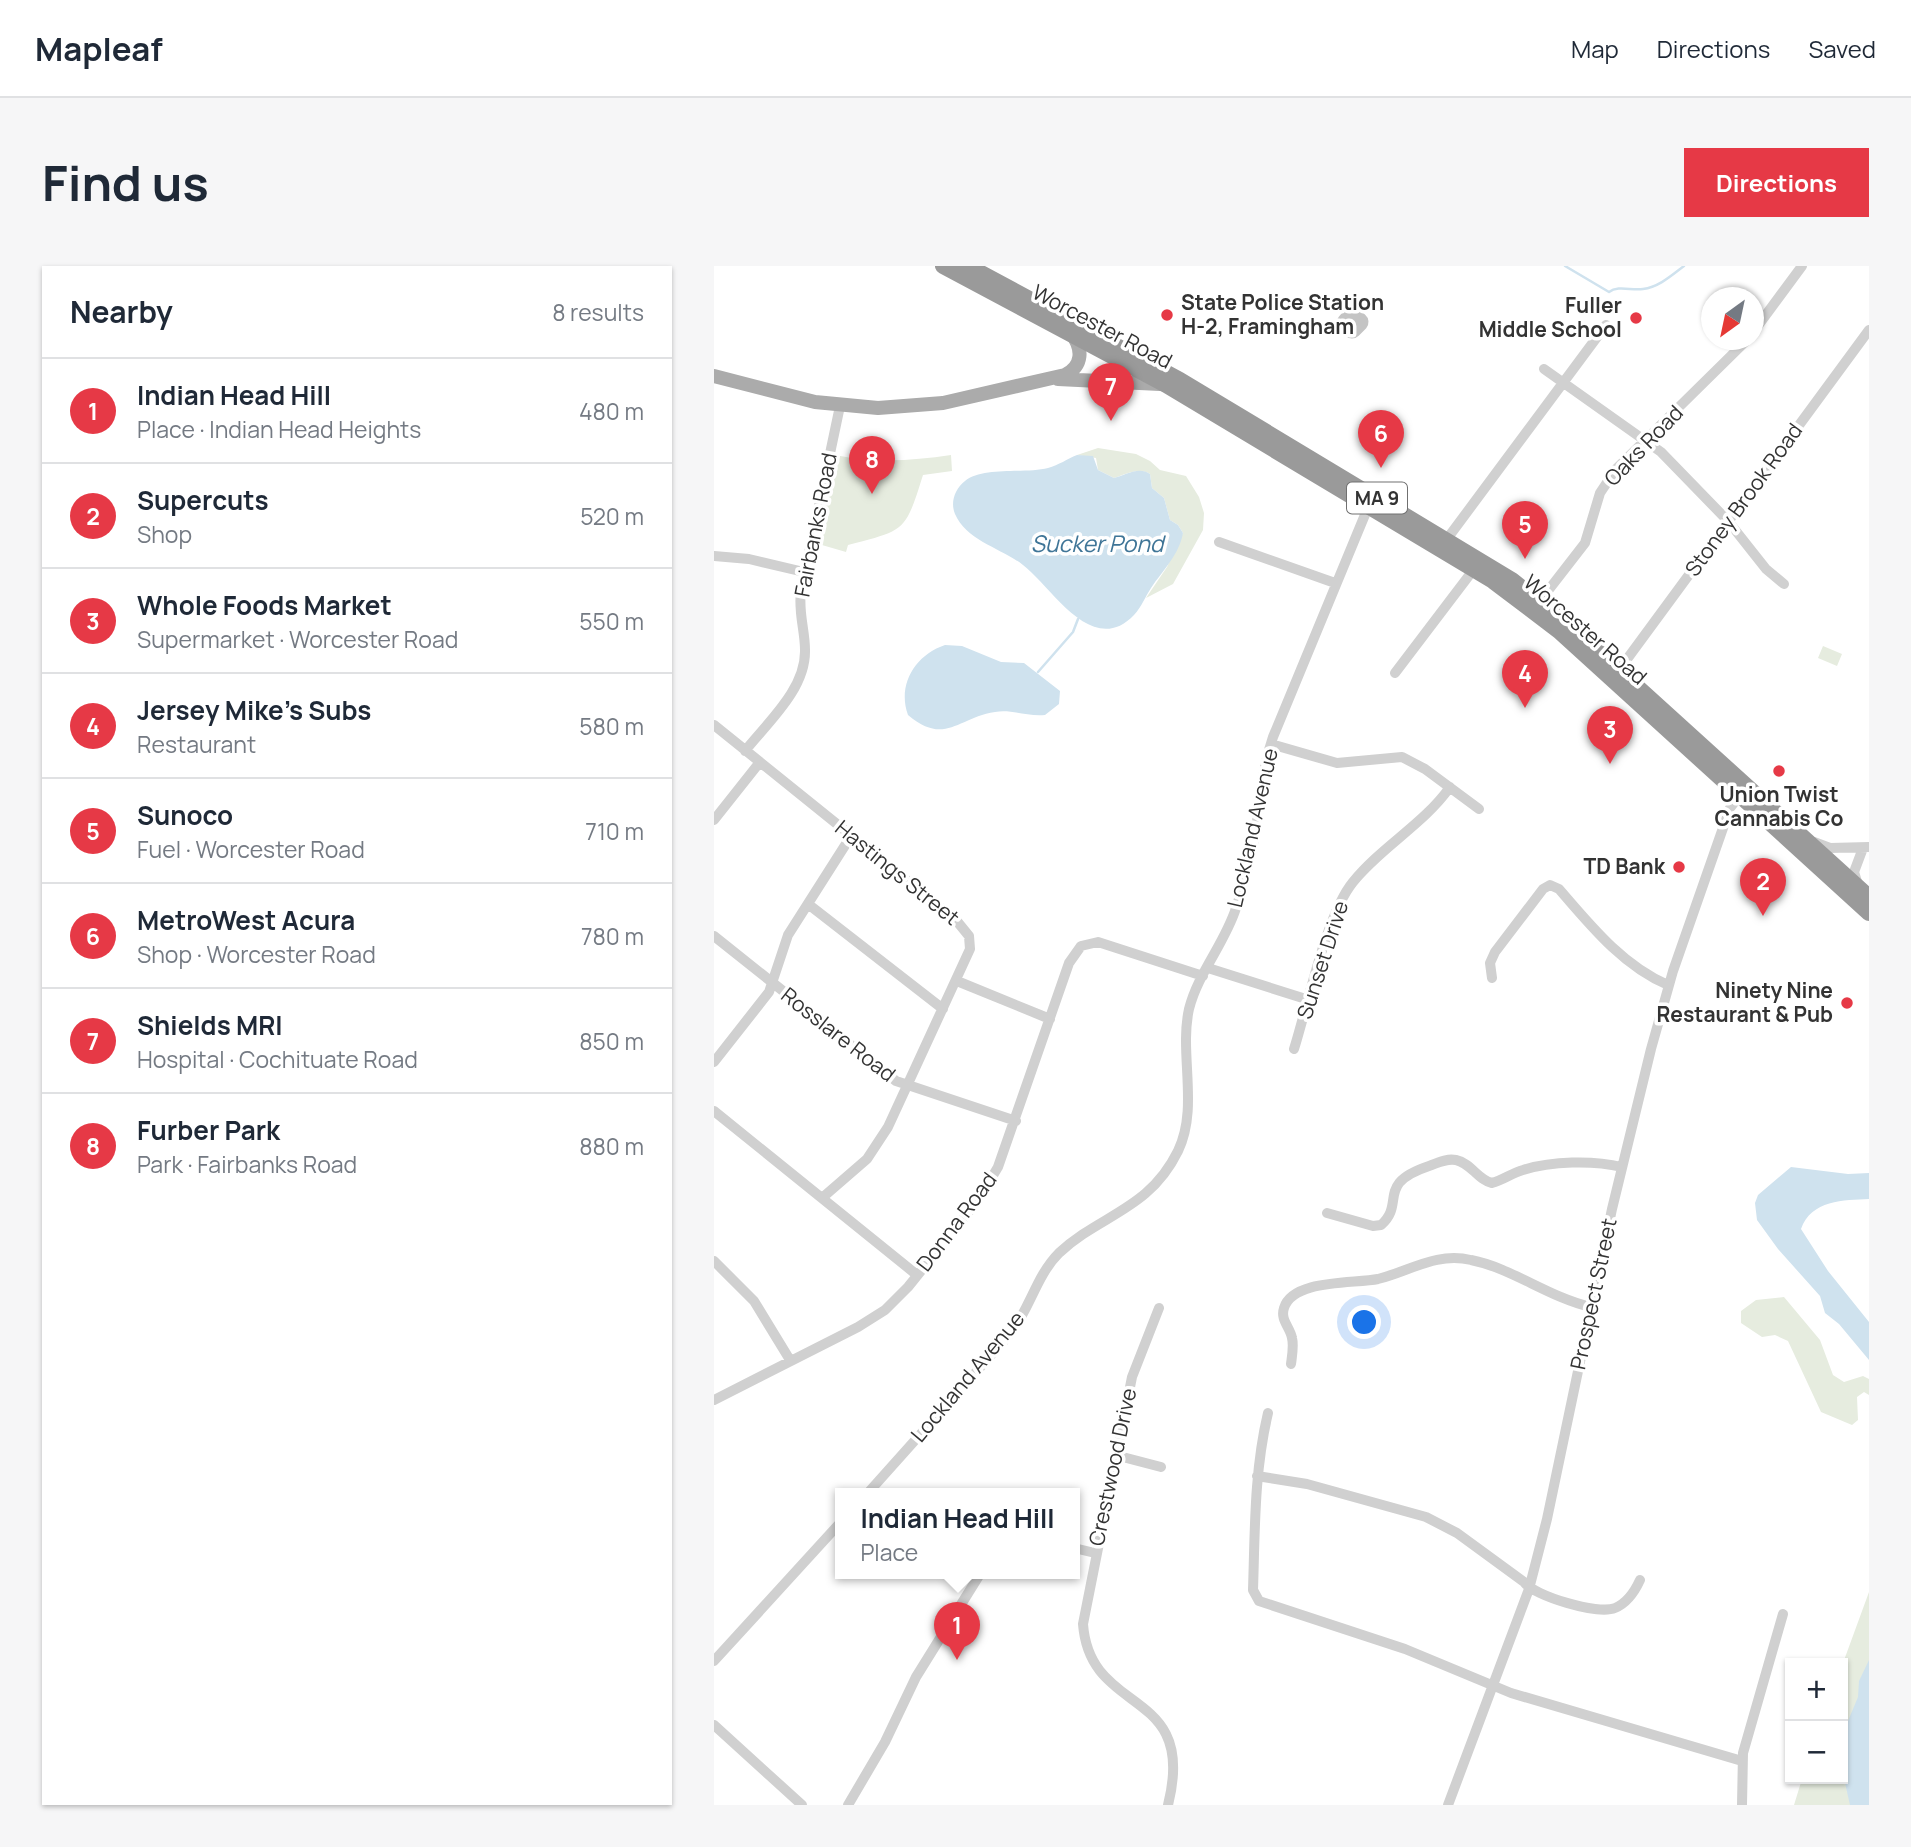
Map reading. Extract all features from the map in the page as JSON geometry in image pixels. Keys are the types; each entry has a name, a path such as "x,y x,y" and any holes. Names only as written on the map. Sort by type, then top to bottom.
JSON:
{"highway":[{"name":"Worcester Road","path":"943,266 1167,385 1474,569 1544,618 1743,791 1809,840 1864,892"},
{"name":"Worcester Road","path":"968,266 1171,374 1447,539 1540,601 1619,670 1869,914"}],"main road":[{"path":"714,376 840,406 921,406 1053,379 1070,373 1080,359 1080,348 1072,334"},
{"path":"1053,379 1130,380 1167,385"}],"street":[{"path":"1764,317 1802,266"},
{"path":"1447,539 1605,325"},
{"name":"Stoney Brook Road","path":"1619,670 1869,330"},
{"name":"Oaks Road","path":"1540,601 1585,543 1597,503 1608,480 1737,350"},
{"path":"1544,369 1646,440 1728,521 1766,569 1784,584"},
{"name":"Fairbanks Road","path":"746,751 793,691 801,675 805,651 800,600 804,572 840,406"},
{"name":"Lockland Avenue","path":"872,1488 1010,1335 1023,1316 1042,1275 1054,1259 1070,1245 1141,1199 1176,1155 1185,1122 1188,1018 1205,972 1233,918 1249,865 1270,744 1368,505"},
{"path":"1219,542 1335,583"},
{"path":"714,556 748,559 804,572"},
{"path":"1395,673 1474,569"},
{"name":"Hastings Street","path":"714,725 966,930 970,949 957,981 907,1087 873,1151 822,1198"},
{"path":"1270,744 1337,763 1402,757 1479,809"},
{"path":"714,820 760,762"},
{"name":"Sunset Drive","path":"1294,1049 1336,911 1347,890 1370,863 1436,804 1450,787"},
{"name":"Prospect Street","path":"1448,1805 1495,1687 1529,1590 1622,1167 1668,985 1728,813 1743,791"},
{"path":"714,1062 773,984 785,941 851,835"},
{"path":"1809,840 1830,848 1866,847 1854,872 1864,892"},
{"path":"1492,978 1490,963 1495,952 1543,889 1550,885 1559,889 1616,950 1668,985"},
{"path":"808,904 943,1009"},
{"name":"Rosslare Road","path":"714,936 890,1077 907,1087 1016,1121"},
{"name":"Donna Road","path":"714,1400 877,1315 917,1275 986,1188 1003,1158 1072,956 1086,943 1106,944 1205,972"},
{"path":"1205,972 1310,1000"},
{"path":"957,981 1050,1019"},
{"path":"714,1111 917,1275"},
{"path":"1327,1213 1373,1226 1381,1225 1387,1219 1395,1189 1403,1177 1445,1160 1461,1162 1492,1183 1518,1171 1547,1165 1608,1164 1622,1167"},
{"path":"1291,1364 1293,1340 1283,1314 1286,1303 1294,1295 1325,1284 1378,1279 1430,1260 1450,1258 1476,1261 1564,1300 1591,1307"},
{"path":"714,1261 754,1301 790,1360"},
{"name":"Crestwood Drive","path":"1159,1308 1138,1357 1083,1615 1086,1642 1096,1665 1107,1679 1155,1717 1169,1736 1175,1768 1168,1805"},
{"path":"1268,1413 1257,1476 1255,1598 1267,1606 1405,1648 1495,1687 1742,1761"},
{"path":"1115,1455 1161,1467"},
{"path":"1257,1476 1307,1484 1434,1521 1465,1539 1524,1582 1529,1590 1590,1608 1608,1609 1623,1604 1640,1580"},
{"path":"714,1661 835,1528"},
{"path":"1080,1549 1095,1553"},
{"path":"848,1805 885,1742 916,1677 977,1579"},
{"path":"1742,1805 1742,1761 1783,1614"},
{"path":"714,1725 802,1805"}],"shaded area":[{"path":"1098,448 1136,454 1160,470 1186,476 1199,497 1204,513 1203,530 1173,584 1146,598 1167,567 1183,533 1178,525 1170,520 1164,498 1152,488 1150,474 1137,471 1114,478 1098,470 1096,458 1077,455"},
{"path":"835,455 893,460 951,455 952,471 923,475 912,508 900,526 892,532 848,545 846,552 815,543"},
{"path":"1823,646 1842,654 1837,666 1818,658"},
{"path":"1784,1297 1820,1340 1833,1375 1844,1382 1863,1376 1869,1379 1869,1395 1864,1392 1857,1397 1858,1420 1852,1425 1821,1412 1788,1341 1775,1335 1762,1337 1741,1323 1741,1311 1756,1300"},
{"path":"1869,1592 1869,1752 1860,1805 1794,1805 1800,1784 1848,1784 1848,1658 1845,1658"}],"water":[{"name":"Sucker Pond","path":"1077,455 1093,456 1098,470 1114,478 1137,471 1150,474 1152,488 1164,498 1170,520 1178,525 1183,533 1174,555 1134,615 1118,626 1103,629 1088,624 1073,614 1023,565 976,538 960,523 954,509 956,492 961,484 973,476 1048,468"},
{"path":"945,645 962,646 1001,662 1024,663 1060,691 1059,704 1045,715 1001,711 942,729 921,724 908,715 905,704 907,682 925,656"},
{"path":"1791,1167 1848,1174 1869,1173 1869,1199 1829,1203 1812,1212 1801,1229 1828,1271 1869,1322 1869,1360 1839,1324 1825,1313 1820,1296 1778,1249 1757,1220 1755,1203 1758,1195"},
{"path":"1869,1660 1869,1805 1850,1805 1845,1784 1848,1784 1848,1721 1858,1697 1859,1681"}],"waterway":[{"path":"1565,266 1609,292 1617,289 1649,288 1684,266"},
{"path":"1038,672 1073,632 1078,619"}],"taxiway":[{"path":"1352,316 1359,322 1352,329 1346,323 1352,316"}],"place":[{"name":"State Police Station H-2, Framingham","path":"1167,315"},
{"name":"Fuller Middle School","path":"1636,318"},
{"name":"Shields MRI","path":"1111,421"},
{"name":"MetroWest Acura","path":"1381,468"},
{"name":"Furber Park","path":"872,494"},
{"name":"Sunoco","path":"1525,559"},
{"name":"Jersey Mike's Subs","path":"1525,708"},
{"name":"Whole Foods Market","path":"1610,764"},
{"name":"Union Twist Cannabis Co","path":"1779,771"},
{"name":"TD Bank","path":"1679,867"},
{"name":"Supercuts","path":"1763,916"},
{"name":"Ninety Nine Restaurant & Pub","path":"1847,1003"},
{"name":"Indian Head Hill","path":"957,1660"}]}
